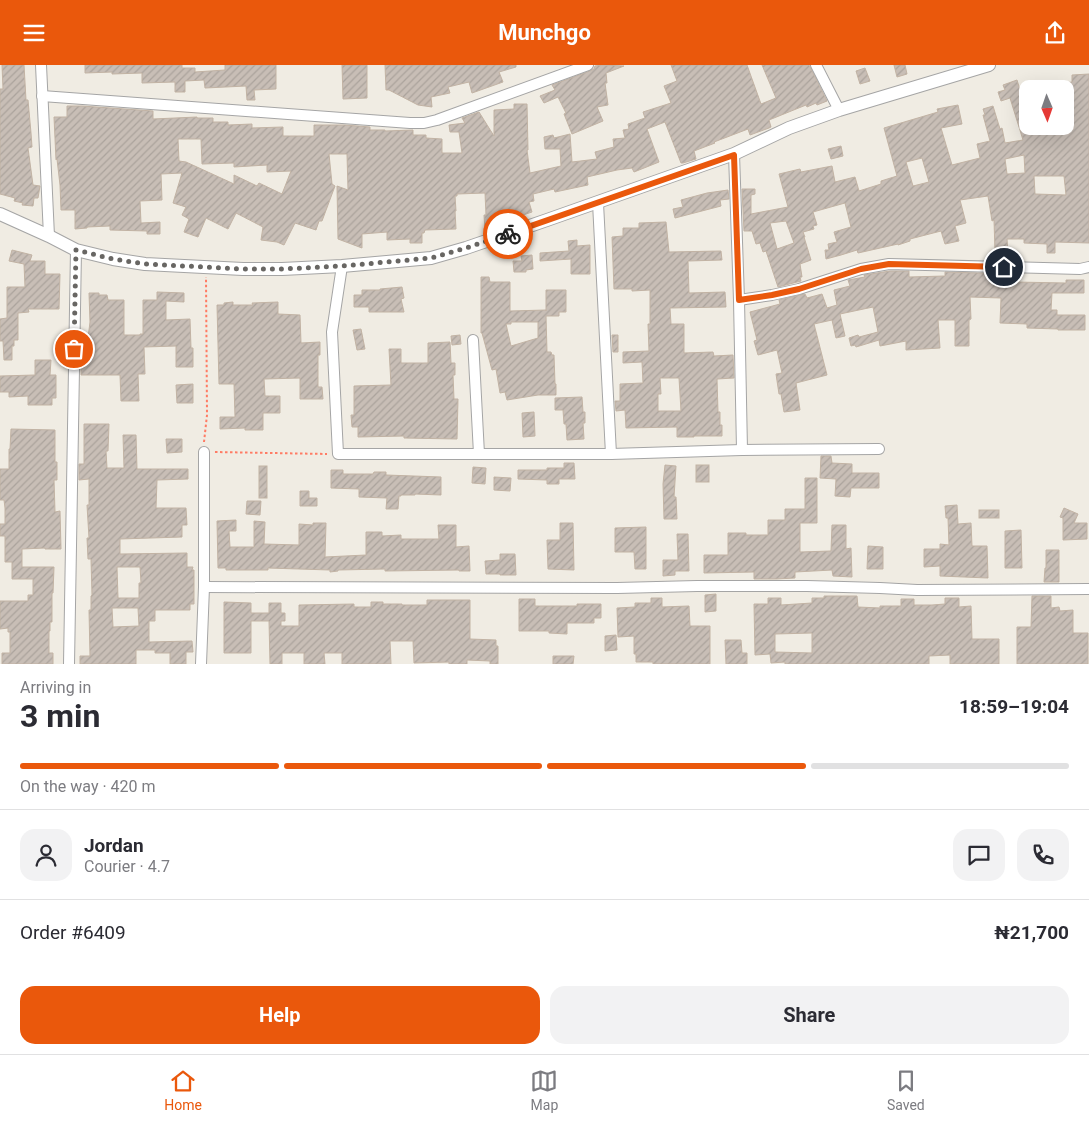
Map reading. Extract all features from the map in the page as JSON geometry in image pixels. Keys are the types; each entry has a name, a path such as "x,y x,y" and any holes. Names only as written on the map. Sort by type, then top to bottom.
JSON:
{"street":[{"path":"41,65 49,236"},
{"path":"42,96 400,123 424,123 437,121 588,65"},
{"path":"816,65 838,109"},
{"path":"0,214 76,250 145,264 282,269 431,258 466,248 734,155 789,128 838,109 989,65"},
{"path":"734,155 742,450"},
{"path":"598,203 611,454"},
{"path":"69,664 76,250"},
{"path":"739,300 799,289 861,269 889,264 1080,269 1089,267"},
{"path":"342,266 332,332 338,454 611,454 742,450 879,449"},
{"path":"473,340 479,454"},
{"path":"200,664 204,587 204,452"},
{"path":"204,587 617,588 807,586 917,590 1088,589"}],"path":[{"path":"206,267 207,415 204,452 338,454"}],"building":[{"path":"2,65 24,65 32,147 28,148 33,185 40,186 38,198 34,198 33,206 22,205 23,203 14,201 15,198 0,194 0,89 3,89"},
{"path":"85,65 182,65 182,68 195,68 195,72 225,70 225,65 276,65 276,89 254,90 255,100 247,100 246,86 205,88 204,80 185,81 185,92 175,92 175,82 142,83 142,73 85,73"},
{"path":"342,65 367,65 367,98 343,99"},
{"path":"385,65 516,65 516,67 499,72 503,82 472,93 469,82 448,87 450,93 431,97 432,107 418,105 386,90"},
{"path":"671,65 747,65 761,104 776,98 762,65 809,65 827,101 807,107 806,105 769,120 771,127 750,135 748,129 714,142 694,151 696,159 683,163 681,163 665,122 647,129 659,162 634,172 632,168 587,177 588,185 555,192 554,189 533,194 534,201 529,202 532,212 523,215 524,218 494,230 485,230 485,193 457,194 455,196 456,229 425,230 422,233 422,243 410,243 410,239 387,240 387,232 362,234 362,248 338,239 337,186 348,190 347,154 329,154 332,184 335,186 322,221 319,221 316,230 295,223 284,245 261,240 263,227 236,213 228,229 206,218 198,237 184,232 189,219 182,215 186,207 173,203 182,173 161,174 162,200 140,201 141,223 160,222 160,234 147,234 147,231 110,230 110,226 75,229 75,210 61,210 54,117 67,117 67,106 153,111 153,119 197,117 213,118 213,122 228,122 228,125 252,124 252,128 283,127 283,136 314,136 314,125 370,127 370,130 385,131 413,130 413,135 426,135 426,138 442,139 442,153 462,153 459,132 450,132 449,125 465,123 462,118 479,112 494,136 494,110 514,109 514,104 527,104 527,150 530,173 561,166 560,149 545,149 544,137 553,135 554,138 570,134 572,162 597,159 595,152 614,147 613,139 625,138 623,130 629,129 628,124 645,118 643,112 671,103 664,86 677,81","holes":["178,139 201,139 202,164 234,163 234,167 267,165 267,172 291,171 282,194 259,183 257,186 234,175 234,184 186,162 179,161"]},
{"path":"894,65 905,65 907,74 897,77"},
{"path":"595,66 624,66 606,73 607,83 605,83 608,105 597,107 603,121 572,134 564,114 566,113 558,97 544,103 540,96 555,90 552,85 590,71"},
{"path":"865,68 870,81 860,84 856,71"},
{"path":"1089,74 1089,243 1055,242 1055,253 1047,253 1047,244 1024,243 1024,239 1007,239 1008,252 995,252 994,220 992,221 988,196 960,200 966,223 955,226 959,241 945,244 941,231 910,239 910,241 898,245 858,253 857,250 826,259 825,250 829,250 828,244 837,242 834,232 851,227 845,203 813,212 817,225 813,226 814,229 803,232 811,260 800,264 801,281 778,287 766,251 763,252 760,243 756,244 752,231 744,231 742,189 755,189 755,194 751,195 751,214 788,207 779,174 800,169 801,172 832,166 835,182 855,177 859,191 881,184 881,181 897,176 884,128 938,112 937,109 958,105 962,124 941,128 952,165 980,158 977,144 990,141 983,109 993,106 1000,129 1002,128 1005,143 1023,140 1021,135 1074,135 1074,80 1072,80 1072,75","holes":["1024,155 1025,173 1007,174 1005,159","922,158 929,182 913,186 906,162","1034,176 1064,176 1066,195 1035,194","786,221 794,243 777,249 770,223"]},
{"path":"1017,80 1019,87 1019,127 1010,98 1001,101 998,92 1005,90 1003,85"},
{"path":"841,146 843,156 831,159 828,149"},
{"path":"728,190 729,199 720,200 721,206 675,218 673,209 683,207 681,200"},
{"path":"666,222 669,252 721,251 722,260 688,261 689,293 725,292 726,307 670,308 671,324 684,324 684,353 713,352 714,356 733,355 734,378 717,379 718,412 720,412 722,436 677,437 677,427 626,428 625,410 616,411 615,401 620,401 620,384 643,383 642,362 623,363 623,352 649,351 650,290 614,289 612,237 623,236 623,228 639,228 639,223","holes":["660,378 679,378 681,411 658,411 658,394 661,394"]},
{"path":"577,240 577,246 590,245 590,274 571,274 571,259 540,261 540,253 569,251 568,241"},
{"path":"12,250 32,255 30,261 45,261 45,274 60,274 59,309 28,309 29,312 18,313 18,340 14,340 14,346 12,346 12,360 4,360 3,341 0,341 0,319 7,318 7,287 25,287 24,264 9,261"},
{"path":"532,255 533,269 526,270 526,272 514,272 513,261 522,261 521,256"},
{"path":"890,271 909,271 909,277 945,276 945,272 1015,274 1015,282 1066,283 1066,280 1084,280 1084,293 1052,293 1051,310 1057,310 1057,315 1085,315 1085,330 1027,328 1027,324 1000,323 1001,298 970,297 969,346 955,346 955,320 938,320 940,348 906,350 906,341 880,346 879,340 856,347 855,345 851,346 849,338 878,332 873,307 840,314 845,336 836,338 832,320 814,324 827,375 796,383 800,410 784,412 776,374 782,373 777,350 758,355 754,341 757,340 750,312 780,304 779,300 805,294 807,298 822,294 827,308 837,305 834,290 850,286 848,280 865,277 864,275"},
{"path":"481,277 489,277 490,282 510,282 510,311 546,310 546,290 566,290 566,312 559,312 559,316 546,316 547,352 551,352 554,355 556,395 538,395 507,400 505,392 500,393 496,369 492,370 481,333","holes":["511,322 538,322 538,338 511,346 506,324 511,324"]},
{"path":"402,287 404,298 401,299 404,312 369,312 369,307 354,307 354,295 362,295 362,290"},
{"path":"157,292 184,293 184,302 166,301 166,320 190,319 193,367 176,367 176,346 144,347 145,374 138,374 139,401 121,401 120,375 81,375 81,356 91,356 91,338 88,338 90,322 89,293 107,295 108,300 124,300 124,335 140,335 143,334 143,300 157,300"},
{"path":"233,302 233,305 253,305 252,303 278,302 278,314 300,315 301,343 320,342 318,387 322,387 323,399 300,399 300,378 264,379 265,396 280,396 280,413 263,413 263,430 245,430 245,428 220,429 220,417 235,417 234,384 219,384 217,305"},
{"path":"361,329 365,349 357,350 353,330"},
{"path":"460,335 461,344 452,345 451,336"},
{"path":"612,335 618,335 618,352 613,352"},
{"path":"450,342 451,363 455,363 455,375 453,375 454,399 458,399 457,439 404,438 404,436 358,437 358,427 352,427 351,415 354,415 354,386 391,385 389,349 401,349 401,363 428,363 428,343"},
{"path":"35,360 51,360 50,375 56,375 56,398 52,398 52,405 28,405 28,396 9,397 9,392 0,392 0,376 35,375"},
{"path":"193,384 193,403 177,403 176,385"},
{"path":"582,397 583,412 585,412 585,423 583,423 584,439 567,440 563,410 555,410 555,398"},
{"path":"534,412 535,436 523,437 522,413"},
{"path":"84,424 109,424 108,451 106,451 107,468 124,468 123,435 136,435 137,469 188,469 188,479 157,480 156,508 186,508 187,525 182,525 182,537 120,539 120,554 187,553 187,567 193,567 192,570 194,570 194,604 190,604 190,610 155,610 155,621 149,621 149,642 192,641 193,652 186,652 186,664 170,664 170,653 155,653 155,650 136,650 136,664 80,664 80,656 90,656 89,610 91,610 92,595 91,559 88,559 87,538 89,538 87,505 89,505 89,479 79,480 79,464 84,464","holes":["117,567 140,567 141,583 139,583 139,598 118,598","112,608 138,608 139,626 113,627"]},
{"path":"11,429 55,430 57,480 54,480 55,512 60,511 61,549 22,549 22,567 54,567 52,622 50,622 49,631 49,653 53,653 53,664 2,664 2,653 10,653 10,632 8,632 8,628 0,629 0,601 28,601 28,595 33,595 33,579 12,579 12,562 5,562 5,536 0,536 0,524 5,524 5,508 4,500 0,500 0,469 9,469"},
{"path":"166,439 182,439 182,452 167,453"},
{"path":"821,456 831,456 832,463 852,464 852,473 879,473 879,488 851,488 850,497 835,496 836,479 820,478"},
{"path":"564,463 574,463 575,479 559,479 559,484 547,484 547,480 518,479 518,470 564,468"},
{"path":"665,465 676,466 674,497 676,497 677,519 664,519 663,484"},
{"path":"696,465 709,465 709,482 696,482"},
{"path":"259,466 267,466 267,498 259,498"},
{"path":"473,467 486,468 485,484 472,483"},
{"path":"331,470 343,470 343,474 386,472 386,475 441,477 441,495 401,495 399,496 398,509 386,509 387,498 359,497 359,489 331,488"},
{"path":"494,477 511,478 510,491 494,490"},
{"path":"805,478 817,478 817,523 800,523 800,552 831,551 832,525 846,525 846,549 851,548 852,577 833,576 832,570 795,572 795,578 776,579 754,579 754,572 704,573 704,555 728,555 728,533 768,535 768,520 785,520 785,509 805,509"},
{"path":"300,491 309,491 309,498 317,498 317,506 300,506"},
{"path":"247,501 261,501 260,515 246,514"},
{"path":"957,505 958,524 971,523 972,546 987,546 988,578 940,576 940,566 924,567 924,549 940,549 940,544 949,545 948,518 946,518 945,506"},
{"path":"1064,508 1078,514 1074,523 1087,523 1087,539 1063,540 1063,518 1060,517"},
{"path":"979,510 999,510 999,518 979,518"},
{"path":"236,520 236,531 229,531 230,547 254,547 254,521 265,522 264,544 299,545 299,524 313,525 313,523 326,523 325,557 366,555 366,532 382,532 382,536 401,535 401,539 439,539 438,525 456,525 456,547 469,546 470,571 385,571 385,569 338,570 330,572 330,570 268,568 268,570 226,570 226,568 218,568 217,521"},
{"path":"560,523 573,523 574,570 548,569 547,540 560,540"},
{"path":"646,527 646,569 635,569 634,552 615,552 615,528"},
{"path":"1021,530 1022,568 1005,568 1005,531"},
{"path":"677,534 688,534 689,571 675,571 675,575 663,576 663,560 678,560"},
{"path":"868,546 883,547 883,569 867,569"},
{"path":"1046,550 1059,550 1059,582 1044,582"},
{"path":"500,554 515,554 516,575 486,574 485,561 500,560"},
{"path":"716,594 716,611 705,612 705,595"},
{"path":"824,596 857,596 858,607 880,608 880,606 901,606 901,599 914,599 914,605 932,605 945,604 945,598 959,598 959,607 971,606 972,639 999,639 999,664 950,664 950,655 929,656 929,664 785,664 785,662 771,663 770,654 755,655 754,604 768,604 768,598 781,598 781,605 812,603 812,598 824,598","holes":["812,633 812,653 775,652 775,634"]},
{"path":"1032,596 1051,596 1051,608 1059,607 1060,611 1073,610 1073,633 1088,633 1088,664 1017,664 1017,627 1031,627"},
{"path":"651,598 662,598 662,607 689,606 690,626 710,626 710,664 653,664 653,662 636,662 634,636 618,637 617,608 635,607 635,603 651,603"},
{"path":"519,599 535,599 535,606 601,604 601,618 594,618 594,623 567,623 567,634 549,633 549,631 519,631"},
{"path":"427,600 470,600 470,639 496,640 498,664 490,664 490,661 467,660 467,664 449,664 449,662 414,663 413,641 390,641 391,664 342,664 342,653 324,653 325,664 304,664 304,653 282,653 282,664 270,664 269,621 251,621 251,653 224,653 224,602 251,603 251,613 269,613 269,603 281,603 281,613 285,613 285,621 281,621 281,626 299,626 299,605 354,604 354,607 371,607 371,602 383,602 383,604 427,605"},
{"path":"616,635 617,650 605,651 605,636"},
{"path":"725,640 741,640 742,653 747,653 747,664 726,664"},
{"path":"553,656 574,656 573,664 553,664"}],"way so far":[{"path":"74,349 76,250 145,264 282,269 431,258 508,234"}],"route":[{"path":"508,234 734,155 739,300 799,289 861,269 889,264 1004,267"}]}
